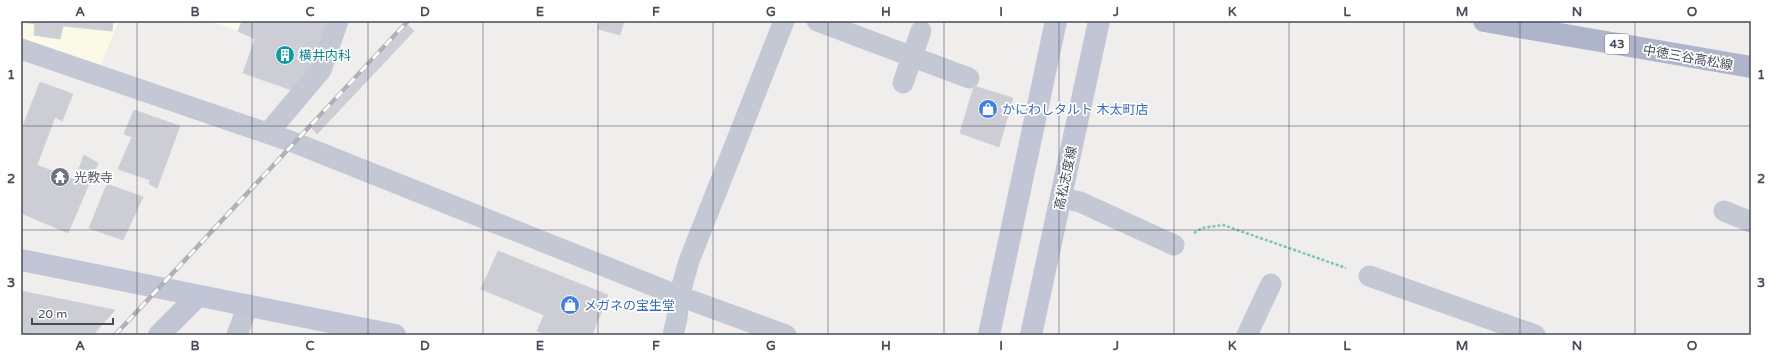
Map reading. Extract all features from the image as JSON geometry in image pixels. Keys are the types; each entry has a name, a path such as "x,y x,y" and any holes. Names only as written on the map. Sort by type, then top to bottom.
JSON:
{"main road":[{"path":"989,335 1056,21"},
{"name":"高松志度線","path":"1031,335 1099,21"},
{"name":"中徳三谷高松線","path":"1484,21 1751,67"},
{"path":"21,260 196,297 248,305 395,335"},
{"path":"159,335 196,297"}],"street":[{"path":"268,133 321,70 338,21"},
{"path":"673,335 677,318 679,296 689,261 784,21"},
{"path":"817,21 969,78"},
{"path":"903,83 921,31"},
{"path":"21,49 268,133 679,296 786,335"},
{"path":"1061,198 1080,202 1174,245"},
{"path":"1724,211 1751,222"},
{"path":"1369,276 1535,335"},
{"path":"1247,335 1271,284"},
{"path":"237,335 248,305"}],"path":[{"path":"1174,245 1202,228 1223,225 1369,276"}],"shaded area":[{"path":"21,21 119,21 98,71 21,44"},
{"path":"211,21 242,21 238,31"}],"building":[{"path":"21,21 113,21 112,31 63,26 60,39 34,35 35,24"},
{"name":"横井内科","path":"242,21 331,21 316,71 297,92 243,73 255,39 238,31"},
{"path":"600,21 624,21 620,35 598,29"},
{"path":"408,25 414,31 317,134 312,128"},
{"path":"40,82 73,94 62,121 55,117 37,165 75,180 84,155 98,163 68,233 21,213 21,131"},
{"name":"かにわしタルト 木太町店","path":"974,86 1013,98 999,147 960,133"},
{"path":"134,110 180,126 157,188 149,184 150,180 118,169 132,137 124,134"},
{"path":"107,184 143,197 123,240 89,228"},
{"path":"498,251 608,295 592,335 547,335 537,331 544,315 481,289"},
{"path":"21,291 115,310 93,335 21,335"}],"railway":[{"path":"115,335 408,21"}],"place":[{"name":"横井内科","path":"285,55"},
{"name":"かにわしタルト 木太町店","path":"988,109"},
{"name":"光教寺","path":"60,177"},
{"name":"メガネの宝生堂","path":"570,305"}]}
